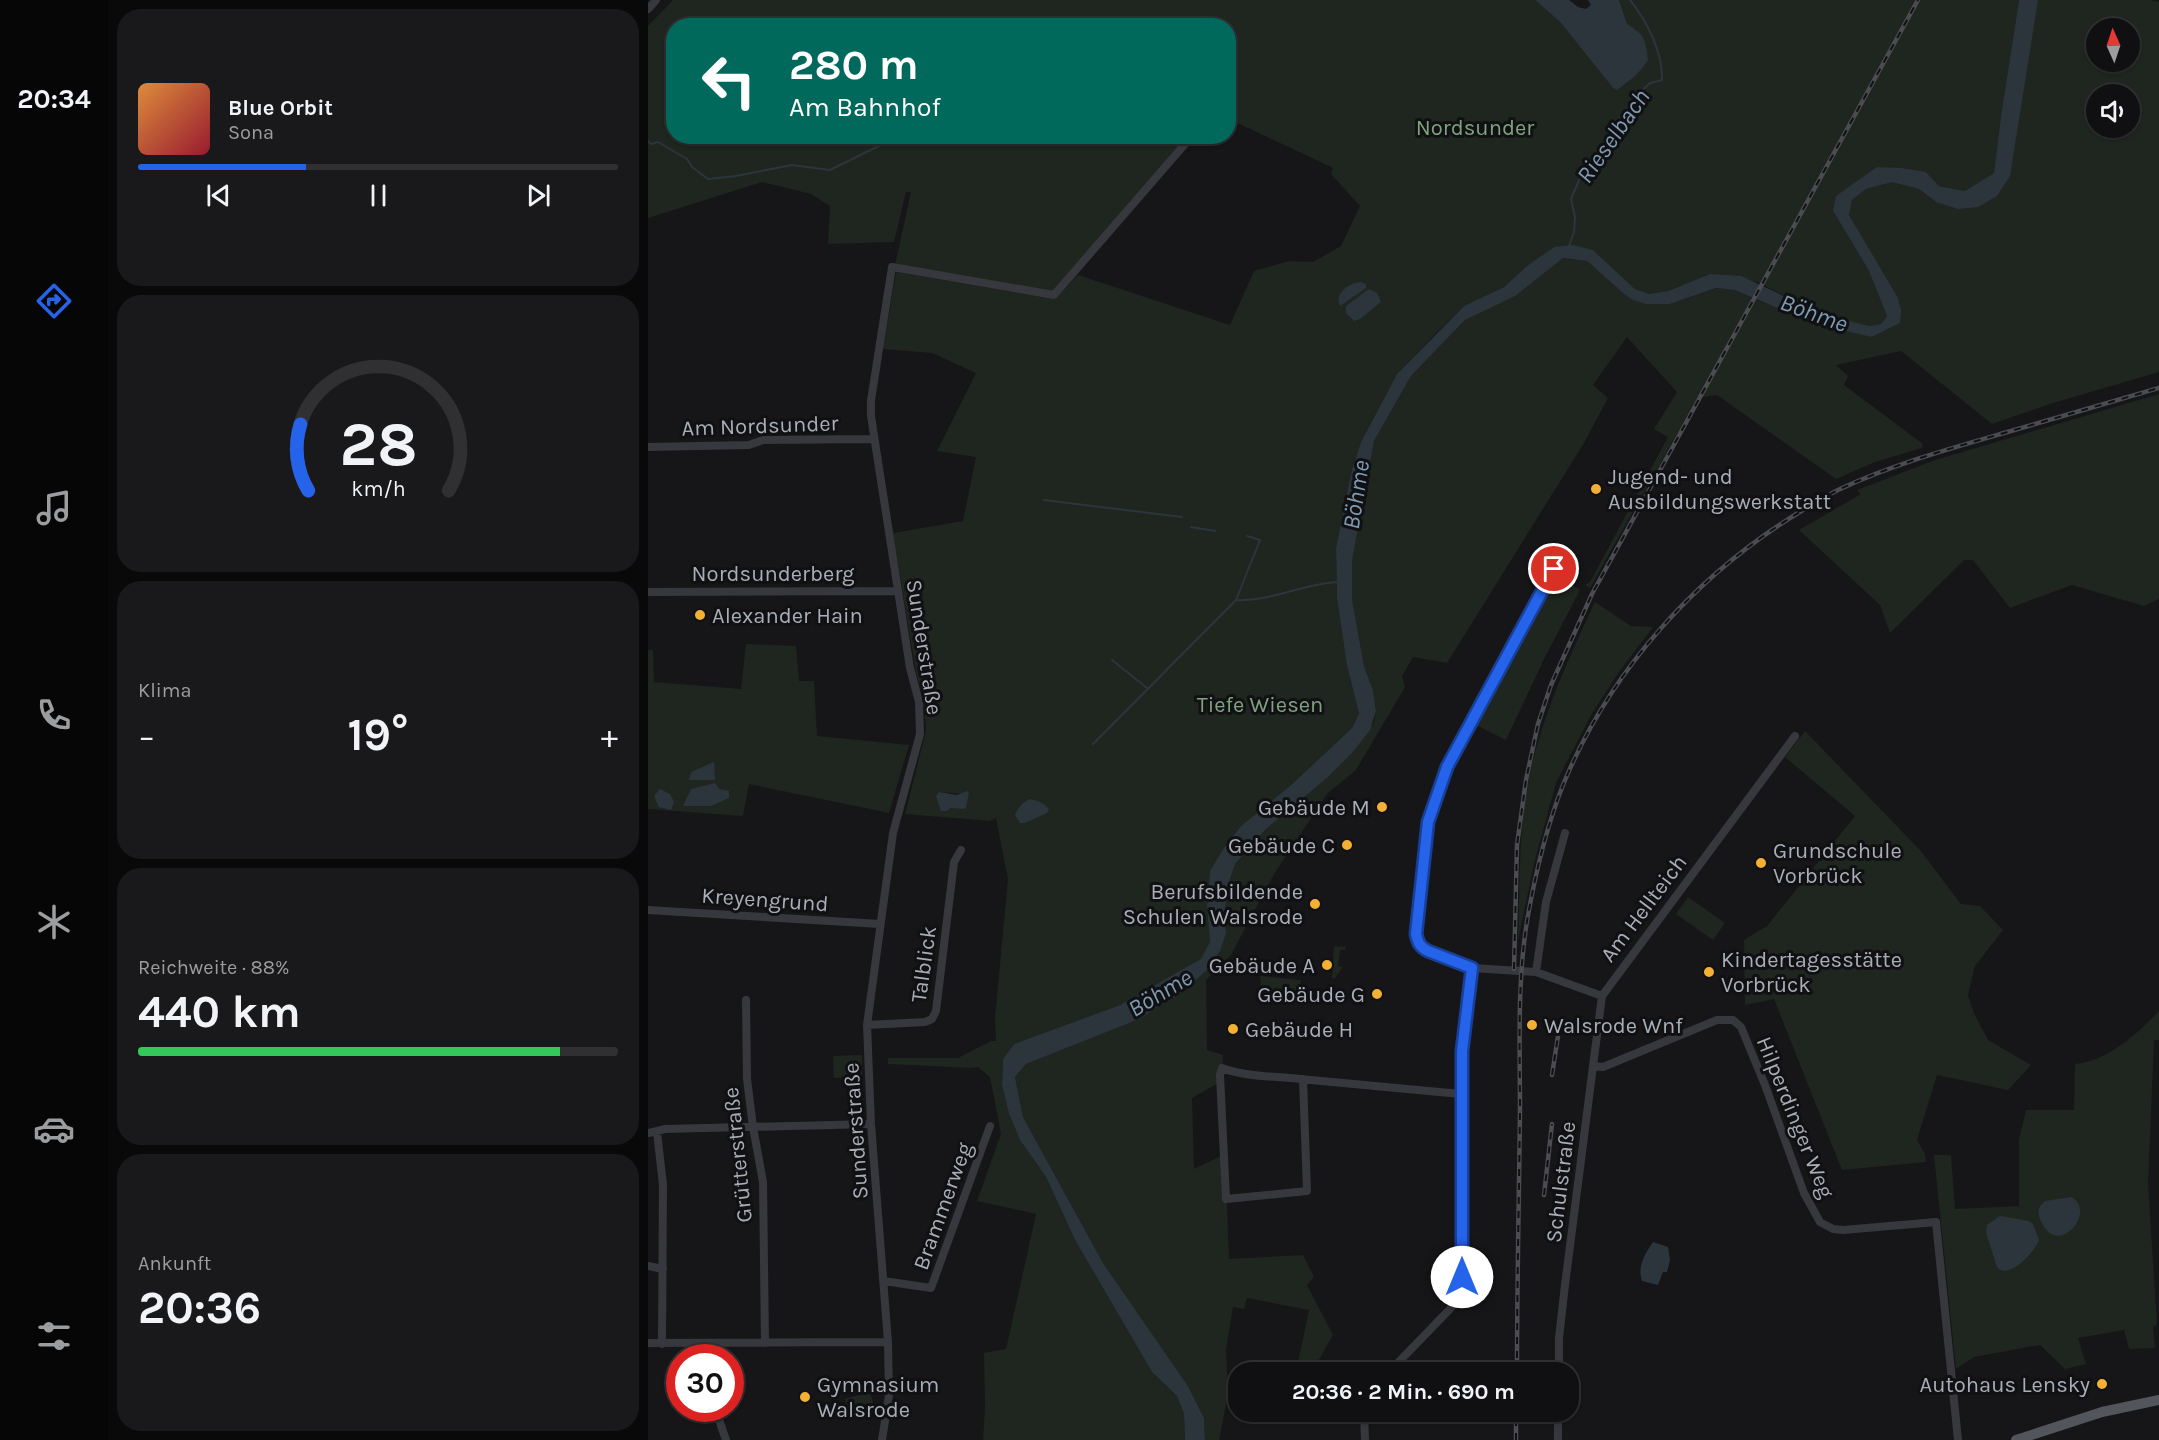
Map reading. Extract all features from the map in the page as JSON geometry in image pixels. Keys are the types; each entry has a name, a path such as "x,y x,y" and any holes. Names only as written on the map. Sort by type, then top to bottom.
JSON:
{"main road":[{"path":"2016,1440 2102,1412 2159,1400"}],"street":[{"path":"648,9 656,0"},
{"name":"Sunderstraße","path":"882,1440 889,1395 888,1341 871,1124 867,1025 893,833 918,744 920,726 919,702 910,668 873,439 871,400 892,267 1054,295 1185,144"},
{"name":"Am Nordsunder","path":"648,447 749,445 763,440 873,439"},
{"name":"Am Hellteich","path":"1554,569 1447,767 1428,822 1416,934 1422,948 1472,968 1536,972 1602,996 1795,736"},
{"name":"Nordsunderberg","path":"648,592 897,591"},
{"path":"1536,972 1546,902 1565,833"},
{"name":"Talblick","path":"867,1025 925,1022 932,1019 936,1011 954,862 961,850"},
{"name":"Kreyengrund","path":"648,910 880,924"},
{"path":"1399,1362 1450,1309 1459,1295 1462,1277 1462,1051 1472,968"},
{"name":"Schulstraße","path":"1559,1362 1559,1338 1565,1285 1602,996"},
{"name":"Grütterstraße","path":"746,1000 747,1079 763,1182 765,1343"},
{"name":"Hilperdinger Weg","path":"1594,1066 1603,1067 1717,1020 1733,1020 1738,1023 1745,1036 1799,1181 1820,1222 1833,1229 1843,1230 1936,1222 1958,1440"},
{"path":"1303,1079 1307,1191 1226,1199 1222,1068 1244,1073 1461,1094"},
{"path":"648,1343 663,1344 663,1185 652,1132 871,1124"},
{"name":"Brammerweg","path":"884,1281 931,1288 990,1126"},
{"path":"648,1266 663,1269"},
{"path":"696,1344 888,1341"},
{"path":"720,1422 726,1440"},
{"path":"1364,1422 1365,1440"},
{"path":"1558,1422 1558,1440"}],"green space":[{"path":"673,0 1535,0 1560,22 1617,90 1630,81 1637,29 1627,25 1619,0 2019,0 1994,173 1966,191 1939,186 1926,172 1877,167 1833,211 1869,271 1887,316 1881,324 1870,326 1825,315 1757,282 1710,274 1668,291 1649,294 1635,289 1593,250 1554,247 1528,265 1504,287 1464,306 1397,374 1361,442 1352,469 1336,548 1337,598 1347,666 1359,715 1352,728 1291,785 1241,826 1223,849 1210,871 1207,907 1210,942 1202,959 1120,1005 1014,1044 1003,1059 1002,1085 1009,1114 1020,1140 1046,1177 1075,1240 1152,1372 1177,1396 1184,1414 1185,1440 983,1440 984,1353 1006,1349 1036,1214 977,1201 1001,1134 990,1077 978,1067 888,1064 888,1058 958,1058 991,1041 996,1041 995,1018 1008,879 996,818 990,821 905,814 926,731 924,702 916,672 893,533 963,521 976,457 937,451 976,373 932,353 883,349 896,272 1055,299 1078,275 1230,325 1254,271 1289,261 1313,262 1341,246 1360,206 1331,174 1333,168 1236,122 1236,18 666,18 666,144 1182,144 1053,291 895,265 911,192 906,192 894,242 828,244 830,206 811,194 762,182 648,218 648,26","holes":["939,792 962,794 963,809 950,807"]},
{"path":"2038,0 2150,0 2159,2 2159,372 2053,403 1992,424 1901,351 1836,365 1848,376 1844,385 1923,444 1922,448 1875,462 1836,479 1717,395 1697,398 1590,588 1585,585 1590,582 1668,437 1654,429 1677,392 1627,337 1593,385 1608,398 1584,443 1447,663 1413,657 1402,676 1405,687 1356,770 1327,794 1274,874 1231,955 1206,980 1207,1050 1223,1055 1222,1081 1192,1098 1194,1169 1225,1154 1229,1259 1303,1255 1314,1277 1307,1285 1333,1335 1318,1362 1298,1362 1309,1310 1247,1298 1244,1309 1233,1307 1226,1350 1228,1394 1219,1440 1205,1440 1204,1418 1188,1386 1103,1263 1023,1117 1015,1077 1026,1064 1139,1018 1179,994 1226,933 1227,888 1235,864 1265,830 1327,778 1352,753 1374,722 1376,710 1373,690 1364,666 1352,599 1352,561 1374,441 1411,376 1465,320 1563,258 1587,261 1624,294 1670,304 1716,288 1734,290 1758,301 1872,337 1900,323 1866,245 1849,215 1852,200 1866,189 1892,181 1919,189 1936,202 1997,196"},
{"path":"2159,394 2159,599 2144,606 2072,585 2010,608 1973,560 1964,560 1890,633 1880,605 1799,530 1861,494 1857,490 1935,460"},
{"path":"1562,578 1580,590 1506,740 1472,723 1553,581 1560,584"},
{"path":"1595,602 1631,626 1653,627 1619,672 1591,715 1556,783 1534,864 1518,941 1521,838 1529,777 1549,709"},
{"path":"746,644 796,646 799,681 814,681 817,736 909,745 889,813 749,784 743,816 648,809 648,650 653,650 654,682 741,689"},
{"path":"1805,731 1920,850 1961,904 1980,906 2003,930 1975,966 1968,995 1974,1013 1988,1040 2031,1065 2008,1090 1937,1075 1917,1140 1925,1154 1926,1162 1842,1170 1774,999 1745,1005 1744,940 1767,926 1855,816 1785,757"},
{"path":"1688,897 1725,923 1713,940 1676,914"},
{"path":"1334,946 1346,947 1345,950 1340,950 1338,966 1343,967 1334,979 1332,978"},
{"path":"1260,976 1301,980 1299,1001 1286,999 1287,994 1265,992 1265,996 1262,997"},
{"path":"2159,1011 2159,1040 2154,1040 2148,1184 2157,1324 2153,1328 2155,1348 2129,1349 2124,1330 2078,1338 2086,1364 2065,1369 2040,1345 1974,1357 1956,1369 1934,1155 1951,1155 1955,1209 2019,1206 2019,1139 2026,1110 2074,1110 2075,1064 2099,1058 2110,1052 2141,1029"},
{"path":"862,1055 862,1076 834,1078 833,1056"},
{"path":"870,1392 875,1409 850,1416 845,1399"}],"water":[{"path":"1535,0 1569,0 1578,7 1586,9 1591,5 1588,0 1619,0 1627,24 1643,38 1648,60 1630,80 1617,90 1613,88 1560,22"},
{"name":"Böhme","path":"2019,0 2038,0 2010,176 1997,196 1978,207 1958,209 1936,202 1919,189 1892,182 1866,189 1852,200 1849,215 1898,298 1901,310 1900,323 1872,337 1819,325 1734,290 1716,288 1670,304 1646,304 1624,294 1587,261 1563,258 1515,296 1465,320 1411,376 1374,441 1352,561 1352,599 1364,666 1373,690 1376,711 1370,730 1352,753 1327,778 1265,830 1235,864 1227,888 1226,933 1220,951 1206,971 1179,994 1139,1019 1026,1064 1015,1077 1023,1117 1103,1263 1188,1386 1204,1418 1205,1440 1185,1440 1184,1414 1177,1396 1152,1372 1075,1240 1046,1177 1020,1140 1009,1114 1002,1085 1003,1059 1014,1044 1120,1005 1201,959 1210,942 1207,907 1210,871 1223,849 1241,826 1291,785 1352,728 1359,714 1347,666 1337,598 1336,548 1352,469 1361,442 1397,374 1464,306 1504,287 1528,265 1554,247 1573,245 1593,250 1635,289 1649,294 1668,291 1710,274 1741,276 1825,315 1870,326 1881,324 1887,316 1869,271 1833,211 1836,196 1877,167 1926,172 1939,186 1965,191 1994,173"},
{"path":"1361,282 1366,284 1366,288 1340,306 1341,293 1352,284"},
{"path":"1369,289 1377,293 1381,302 1360,319 1354,321 1346,313 1346,306"},
{"path":"714,762 715,780 689,780 691,772"},
{"path":"715,783 719,789 729,791 729,798 711,806 683,806 691,789"},
{"path":"660,789 670,794 674,802 671,810 659,807 654,796"},
{"path":"939,792 957,795 969,792 966,808 950,808 947,811 941,811 936,796"},
{"path":"1030,799 1042,803 1049,809 1047,813 1020,823 1015,815 1021,805"},
{"path":"2071,1197 2078,1204 2080,1212 2078,1221 2065,1234 2057,1236 2049,1233 2039,1217 2040,1206 2045,1201"},
{"path":"2000,1216 2029,1221 2033,1224 2039,1240 2027,1258 2008,1270 1997,1267 1986,1233 1987,1225"},
{"path":"1653,1242 1668,1247 1670,1260 1667,1272 1663,1272 1658,1285 1642,1281 1640,1270"}],"waterway":[{"name":"Rieselbach","path":"1569,246 1574,232 1575,217 1571,199 1580,178 1633,99 1650,83 1662,80 1657,48 1630,0"},
{"path":"648,141 651,144 658,142 687,159 692,167 708,179 792,165 830,170 883,144"},
{"path":"1044,500 1182,517"},
{"path":"1191,527 1215,531"},
{"path":"1093,744 1236,600 1260,540 1247,536"},
{"path":"1236,600 1262,598 1339,582"},
{"path":"1112,660 1147,688"}],"railway":[{"path":"1514,969 1517,845 1526,780 1538,724 1551,685 1592,594 1918,0"},
{"path":"1517,1362 1520,1015 1527,921 1537,869 1557,801 1582,743 1605,703 1661,628 1693,595 1764,535 1829,495 1858,481 1920,458 2159,388"},
{"path":"1552,1075 1558,1036"},
{"path":"1544,1195 1552,1124"},
{"path":"1516,1422 1516,1440"}],"place":[{"name":"Jugend- und Ausbildungswerkstatt","path":"1596,489"},
{"name":"Alexander Hain","path":"700,615"},
{"name":"Gebäude M","path":"1382,807"},
{"name":"Gebäude C","path":"1347,845"},
{"name":"Grundschule Vorbrück","path":"1761,863"},
{"name":"Berufsbildende Schulen Walsrode","path":"1315,904"},
{"name":"Gebäude A","path":"1327,965"},
{"name":"Kindertagesstätte Vorbrück","path":"1709,972"},
{"name":"Gebäude G","path":"1377,994"},
{"name":"Walsrode Wnf","path":"1532,1025"},
{"name":"Gebäude H","path":"1233,1029"},
{"name":"Autohaus Lensky","path":"2102,1384"},
{"name":"Gymnasium Walsrode","path":"805,1397"}],"route":[{"path":"1462,1277 1462,1051 1472,968 1428,951 1418,942 1416,934 1428,822 1447,767 1554,569"}],"park label":[{"name":"Nordsunder","path":"1475,127"},
{"name":"Tiefe Wiesen","path":"1260,704"}]}
